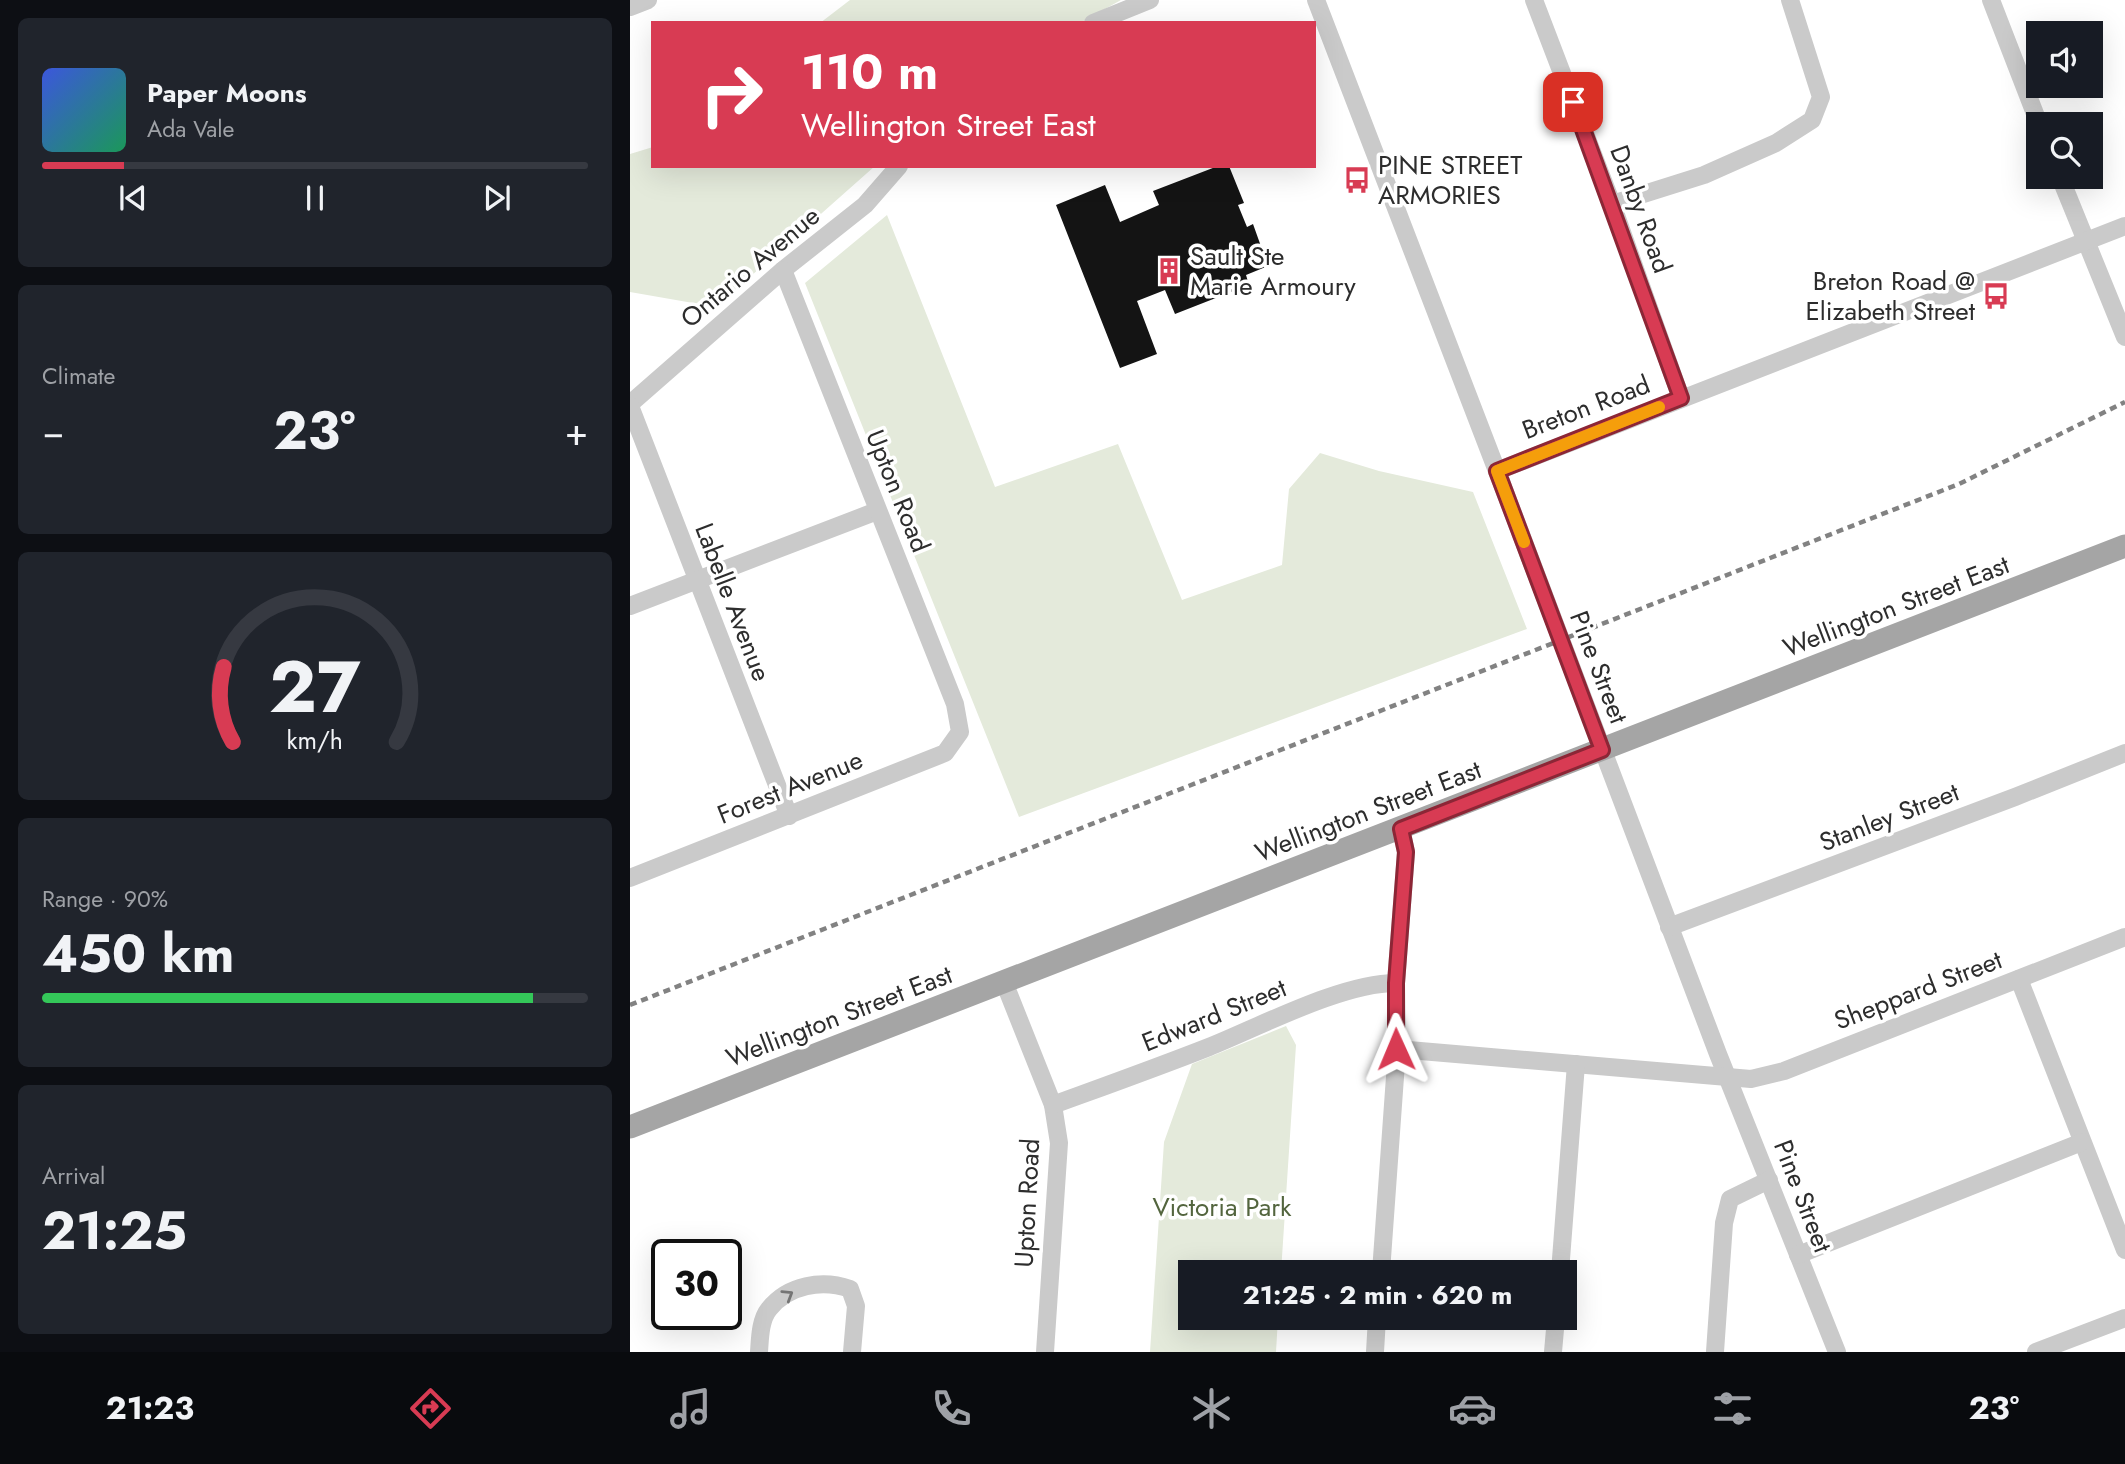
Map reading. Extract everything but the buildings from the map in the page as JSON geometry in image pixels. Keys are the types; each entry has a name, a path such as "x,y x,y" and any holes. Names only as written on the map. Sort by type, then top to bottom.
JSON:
{"main road":[{"name":"Wellington Street East","path":"630,1127 2125,546"}],"street":[{"path":"630,7 648,0"},
{"path":"1098,21 1150,0"},
{"name":"Pine Street","path":"1316,0 1728,1078 1837,1352"},
{"name":"Danby Road","path":"1534,0 1612,204 1681,398"},
{"path":"1612,204 1704,175 1776,143 1812,120 1821,97 1790,0"},
{"path":"1992,0 2034,112"},
{"name":"Ontario Avenue","path":"630,405 783,270 865,205 897,168"},
{"path":"2064,189 2125,337"},
{"name":"Breton Road","path":"1497,471 2085,244 2125,226"},
{"name":"Upton Road","path":"783,270 955,704 960,732"},
{"name":"Labelle Avenue","path":"630,405 789,816"},
{"path":"630,606 877,510"},
{"name":"Forest Avenue","path":"630,878 946,752 960,732"},
{"name":"Stanley Street","path":"1670,926 2125,753"},
{"path":"1382,1260 1396,1049 1396,983 1406,852 1401,829"},
{"name":"Sheppard Street","path":"1396,1049 1751,1079 1784,1071 2125,937"},
{"path":"2019,979 2125,1250"},
{"name":"Upton Road","path":"1004,982 1054,1105 1059,1143 1045,1352"},
{"name":"Edward Street","path":"1054,1105 1209,1047 1315,1003 1376,983 1396,983"},
{"path":"1561,1260 1576,1063"},
{"path":"1798,1255 2082,1142"},
{"path":"1715,1352 1724,1223 1730,1199 1769,1180"},
{"path":"759,1352 760,1333 768,1311 788,1293 811,1285 835,1283 850,1289 856,1306 852,1352"},
{"path":"2036,1352 2125,1318"},
{"path":"1375,1352 1376,1330"},
{"path":"1553,1352 1555,1330"}],"green space":[{"path":"850,0 1121,0 1084,21 823,21"},
{"path":"651,148 651,168 873,168 716,307 630,292 630,154"},
{"path":"887,215 995,487 1118,444 1182,600 1282,565 1289,489 1320,453 1379,471 1473,492 1527,629 1019,817 805,283"},
{"name":"Victoria Park","path":"1286,1026 1296,1045 1282,1260 1178,1260 1178,1330 1277,1330 1276,1352 1150,1352 1164,1142 1192,1064"}],"railway":[{"path":"630,1005 1959,484 2125,402"}],"slow traffic":[{"path":"1524,542 1497,471 1659,407"}],"place":[{"name":"PINE STREET ARMORIES","path":"1357,180"},
{"name":"Sault Ste Marie Armoury","path":"1169,271"},
{"name":"Breton Road @ Elizabeth Street","path":"1996,296"}],"route":[{"path":"1396,1049 1396,983 1406,852 1401,829 1602,750 1497,471 1681,398 1573,102"}]}
